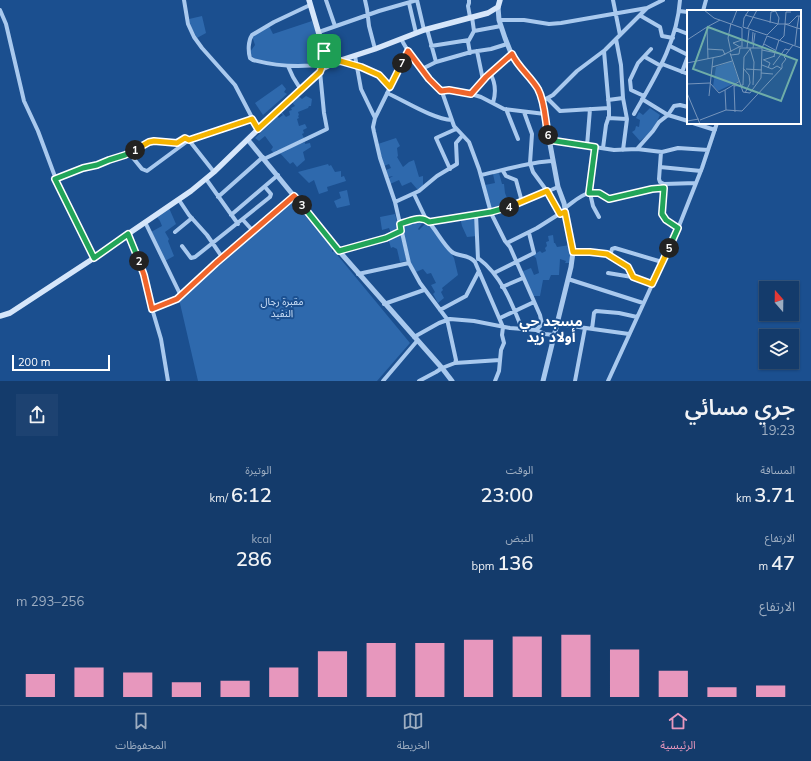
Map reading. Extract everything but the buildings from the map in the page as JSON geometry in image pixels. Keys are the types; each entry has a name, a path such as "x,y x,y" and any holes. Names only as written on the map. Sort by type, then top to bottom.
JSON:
{"main road":[{"path":"0,316 10,313 179,200 214,172 301,90 322,68 426,29 488,13 498,7 500,0"},
{"path":"310,2 324,51 322,68"},
{"path":"324,51 337,62"}],"street":[{"path":"184,0 188,24 194,37 202,48 236,85 258,129"},
{"path":"326,0 335,26"},
{"path":"364,0 367,6 367,16 375,49"},
{"path":"319,32 367,16 400,2 417,0 436,62"},
{"path":"469,0 470,3 468,6 474,31 468,42 470,53"},
{"path":"613,0 620,35"},
{"path":"474,31 500,23 524,20 549,24 561,23 647,8 662,0"},
{"path":"634,114 670,46 679,11 680,0"},
{"path":"703,10 706,0"},
{"path":"218,197 264,158 327,129 324,113 322,68 276,65 251,59 249,52 252,35 310,2"},
{"path":"408,2 416,33"},
{"path":"498,7 500,23 507,44 519,66 539,90 545,114 563,212 573,252 568,279 543,381"},
{"path":"542,101 553,94 577,71 604,51 641,16 647,8"},
{"path":"0,10 8,31 24,101 38,131 55,179 94,258"},
{"path":"679,11 687,12"},
{"path":"641,16 660,27 662,36 673,38"},
{"path":"675,29 687,34"},
{"path":"401,39 429,79 441,91 456,129 469,142 481,175 491,212 510,247 542,323 536,330"},
{"path":"616,39 621,65 623,98 627,119 623,150"},
{"path":"432,46 469,40"},
{"path":"422,69 436,62 507,44"},
{"path":"670,46 687,56"},
{"path":"651,49 638,63 630,82 632,91 668,115 687,121"},
{"path":"408,51 375,118 373,128 382,163 395,202 409,263 414,275 424,290 447,319 456,360 455,363"},
{"path":"477,51 483,80"},
{"path":"603,148 609,108 604,51"},
{"path":"471,94 490,73 512,54"},
{"path":"355,56 361,89 375,118"},
{"path":"645,57 661,65 687,74"},
{"path":"682,72 687,60"},
{"path":"337,62 357,66 380,75 390,87"},
{"path":"288,66 301,90"},
{"path":"490,73 495,86 493,104"},
{"path":"441,91 449,90 471,94 506,109 545,114"},
{"path":"387,92 425,112 452,120"},
{"path":"547,98 560,111 609,108"},
{"path":"608,100 623,98"},
{"path":"637,149 653,132 659,122 668,115 674,106 687,107"},
{"path":"506,109 518,139"},
{"path":"587,146 590,109"},
{"path":"524,112 532,134 530,163 534,175 563,212"},
{"path":"608,118 627,119"},
{"path":"129,153 142,169 147,171 189,140 252,119"},
{"path":"696,124 715,130"},
{"path":"608,381 678,228 701,171 717,124"},
{"path":"450,169 436,138 456,129"},
{"path":"395,202 424,188 437,176 450,169 457,163 456,142 462,136"},
{"path":"55,179 129,153 154,141 177,143 185,138 189,140 214,172"},
{"path":"248,140 358,274 452,381"},
{"path":"549,140 623,150 637,149 661,152 678,148 708,150"},
{"path":"595,147 590,193 599,217"},
{"path":"661,152 659,181 664,186 662,214 666,220 678,228"},
{"path":"481,175 503,171 530,163 553,160"},
{"path":"660,167 701,171"},
{"path":"503,171 506,176 516,180 522,202"},
{"path":"231,215 278,175"},
{"path":"206,179 238,224"},
{"path":"507,243 563,212 584,195 590,193 599,193 609,199 664,186 696,183"},
{"path":"182,246 192,258 238,224 271,196 265,186"},
{"path":"400,224 421,218 427,221 491,212 522,202 558,187"},
{"path":"414,194 427,221 452,251 459,255 472,258 504,327 502,337 504,343 501,348 499,371 495,381"},
{"path":"152,309 175,300 222,257 294,196"},
{"path":"179,200 222,257"},
{"path":"440,310 466,296 478,269 476,214"},
{"path":"175,232 192,218"},
{"path":"243,220 253,232"},
{"path":"146,222 180,296"},
{"path":"339,251 386,238 401,231"},
{"path":"494,273 535,252 529,232"},
{"path":"128,234 144,275 161,339 168,381"},
{"path":"610,256 612,249 615,248 662,262"},
{"path":"573,252 607,254 628,267 632,277"},
{"path":"478,258 494,273 515,311 522,329"},
{"path":"358,274 409,263"},
{"path":"608,274 632,277 652,284"},
{"path":"502,287 523,278"},
{"path":"568,279 643,304"},
{"path":"384,304 424,290"},
{"path":"500,318 534,302"},
{"path":"592,329 594,313 596,311 619,313 637,317"},
{"path":"383,381 415,339 447,319 536,330 545,334 554,335"},
{"path":"557,324 629,334"},
{"path":"575,381 586,328"},
{"path":"419,381 442,368 455,363 500,360"}],"green space":[{"path":"202,16 206,33 197,38 190,25 189,19"},
{"path":"312,21 318,48 315,57 309,62 301,65 291,65 253,58 250,52 255,45 252,36 269,26 273,34"},
{"path":"282,84 286,89 284,92 287,94 263,115 255,103"},
{"path":"297,95 302,99 306,96 312,99 311,106 298,112 299,118 297,119 299,126 305,124 307,128 303,130 304,133 302,134 304,138 278,151 277,150 274,153 271,150 273,147 265,136 259,141 255,138 270,124 267,121 275,114 279,118 283,115 278,111 280,110 286,117 290,115 289,111 295,106 291,101"},
{"path":"650,108 660,115 652,130 640,141 632,132 635,130 636,126 639,127 640,120 636,118 639,112 643,115"},
{"path":"396,138 400,146 397,148 397,157 403,167 414,160 419,177 423,176 423,185 420,190 417,189 411,182 402,186 399,180 390,184 388,179 393,176 388,177 386,170 391,168 389,164 384,166 378,144"},
{"path":"305,142 305,144 310,143 311,147 303,152 305,160 297,167 293,162 290,164 279,152"},
{"path":"328,164 329,166 331,165 335,172 341,171 341,177 344,176 346,181 327,187 328,191 319,194 314,180 309,183 298,172"},
{"path":"499,173 502,184 504,184 505,193 507,198 509,198 511,205 491,211 485,185 495,183 493,174"},
{"path":"347,190 350,205 337,208 334,201 341,198 339,192"},
{"name":"مقبرة رجال النفيد","path":"291,199 332,248 332,252 334,251 410,343 377,381 198,381 179,299 193,288 214,266"},
{"path":"169,208 176,224 165,232 169,239 168,241 174,256 165,261 151,232 162,226 157,217"},
{"path":"395,214 398,225 397,230 391,233 389,228 382,230 380,217"},
{"path":"474,215 477,236 467,237 460,218"},
{"path":"417,218 423,219 424,221 418,229 419,230 427,222 454,258 458,275 442,288 443,290 441,292 444,298 438,303 433,294 435,292 431,285 436,283 431,273 427,274 423,269 416,272 411,264 401,225 406,220"},
{"path":"400,232 407,261 400,262 397,249 393,247 391,248 388,238"},
{"path":"553,235 554,243 557,247 570,245 571,253 569,263 565,263 566,261 560,259 559,275 551,275 549,280 543,280 540,296 533,296 521,272 531,268 534,275 539,273 536,258 533,255 540,251 542,253 546,251 546,242 549,241 548,236"}],"district":[{"name":"مسجد حي أولاد زيد","path":"551,330"}],"route":[{"path":"324,51 335,62 340,61 361,67 379,75 390,87 408,51 429,79 441,89 441,91 449,90 471,94 501,62 512,54 519,66 539,90 549,140 595,147 589,193 599,193 609,199 652,189 664,188 662,214 666,220 678,228 652,284 632,277 628,267 607,254 573,252 565,212 560,214 547,191 501,210 429,222 424,218 408,221 400,224 401,231 386,238 339,251 294,196 216,263 177,299 152,309 144,275 128,234 94,258 55,179 83,168 97,165 125,155 149,142 163,141 177,143 185,138 189,140 252,119 258,129 317,76 322,69 324,51"}]}
